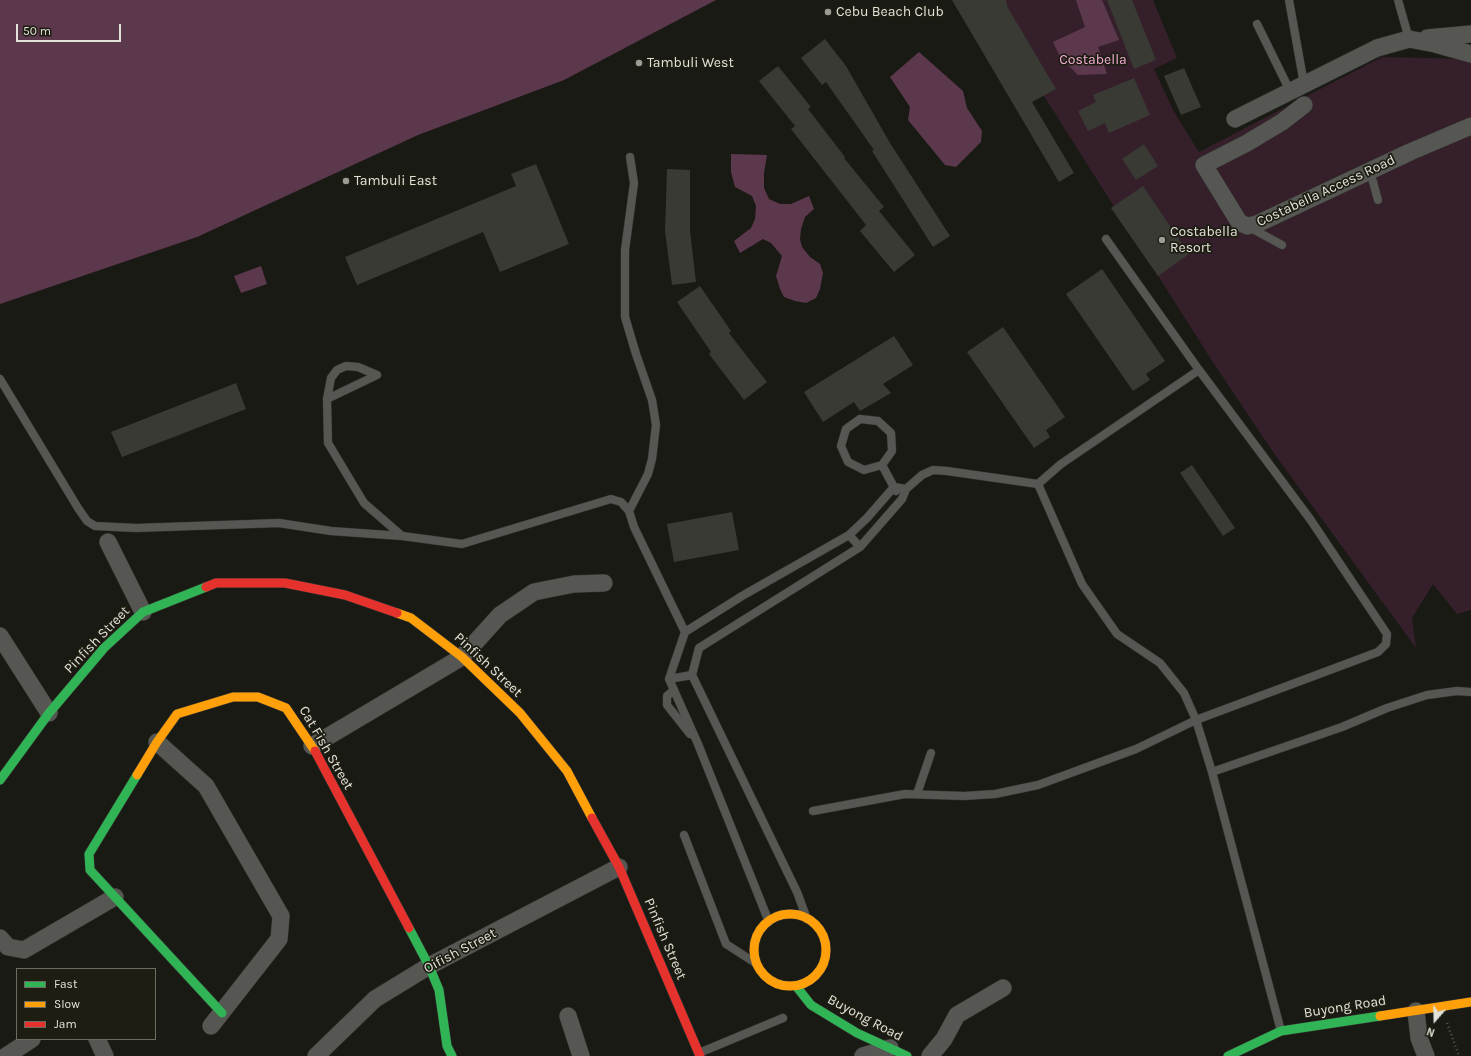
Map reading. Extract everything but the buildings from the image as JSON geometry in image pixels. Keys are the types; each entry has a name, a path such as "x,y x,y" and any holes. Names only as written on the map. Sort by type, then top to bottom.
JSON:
{"street":[{"path":"1235,118 1377,48 1409,39 1471,34"},
{"path":"1409,39 1435,44 1471,54"},
{"name":"Costabella Access Road","path":"1304,105 1282,122 1247,143 1204,165 1239,222 1247,226 1256,224 1370,170 1471,126"},
{"path":"108,542 143,612"},
{"name":"Pinfish Street","path":"0,780 49,713 104,648 143,612 216,583 285,583 346,595 411,618 462,657 520,713 567,770 619,867 699,1055"},
{"path":"312,746 462,657 500,615 534,592 574,584 604,583"},
{"path":"0,636 49,713"},
{"name":"Cat Fish Street","path":"115,897 90,870 88,854 157,742 177,714 233,697 258,697 286,708 312,746 429,966 439,990 447,1046 452,1056"},
{"path":"157,742 206,786 281,916 279,939 211,1026"},
{"name":"Oifish Street","path":"316,1056 375,999 429,966 619,867"},
{"path":"0,938 8,947 24,950 115,897 222,1013"},
{"path":"788,914 798,915 807,919 820,930 825,939 826,956 823,964 818,972 808,982 796,986 783,986 769,980 762,973 757,964 755,956 757,937 769,922 777,917 788,914"},
{"name":"Buyong Road","path":"796,986 811,1005 857,1033 907,1056"},
{"path":"930,1056 944,1039 957,1015 1003,988"},
{"name":"Buyong Road","path":"1228,1056 1281,1031 1471,1002"},
{"path":"1416,1011 1420,1038 1426,1056"},
{"path":"568,1016 581,1056"},
{"path":"6,1056 30,1040"},
{"path":"97,1040 105,1056"},
{"path":"863,1056 890,1048"}],"lane":[{"path":"1289,0 1297,88"},
{"path":"1398,0 1409,39"},
{"path":"1258,24 1297,88"},
{"path":"629,511 648,474 652,459 656,425 652,400 625,317 625,250 634,183 630,157"},
{"path":"1370,170 1378,200"},
{"path":"1247,226 1282,245"},
{"path":"812,811 887,797 917,794 952,796 995,794 1038,785 1136,749 1196,720 1378,652 1386,644 1387,634 1310,519 1199,370 1106,239"},
{"path":"327,399 377,375 358,367 346,366 337,370 331,378 327,399 328,443 364,503 402,536"},
{"path":"807,919 797,892 692,675 699,648 860,547 902,499 906,489 922,475 933,470 1038,484 1061,464 1199,370"},
{"path":"0,379 87,522 95,526 136,528 279,523 331,531 402,536 462,544 611,499 621,502 629,511 634,528 686,632"},
{"path":"860,419 878,421 890,433 892,451 882,465 864,470 848,462 841,446 846,429 860,419"},
{"path":"882,465 902,499"},
{"path":"1038,484 1082,584 1118,634 1160,663 1184,693 1196,720 1212,772 1281,1031"},
{"path":"894,487 906,489"},
{"path":"769,922 698,744 669,678 686,632 742,596 849,535 867,518 894,487"},
{"path":"867,518 876,529"},
{"path":"849,535 860,547"},
{"path":"669,678 692,675"},
{"path":"674,690 667,696 667,705 698,744"},
{"path":"1212,772 1342,727 1388,708 1427,695 1458,691 1471,692"},
{"path":"917,794 931,753"},
{"path":"684,835 726,944 757,964"},
{"path":"699,1055 783,1018"}],"path":[{"path":"1441,1007 1459,1056"}],"green space":[{"name":"Costabella","path":"983,0 1153,0 1177,58 1154,69 1174,112 1199,152 1382,57 1471,59 1471,610 1457,614 1433,584 1412,618 1416,648 1273,452 1214,364"}],"shaded area":[{"path":"0,0 716,0 564,80 418,135 197,237 0,304"},
{"path":"1076,0 1102,0 1119,40 1098,47 1107,74 1078,75 1060,57 1053,42 1085,27"},
{"path":"919,52 963,91 967,108 982,131 981,142 956,167 945,165 908,120 910,107 890,77"},
{"path":"731,154 767,155 764,173 764,188 769,199 780,204 791,204 809,196 814,209 805,217 801,229 800,239 802,247 810,257 820,264 823,273 820,289 816,298 806,303 784,297 776,276 782,256 771,243 763,239 740,253 734,241 751,228 755,219 756,206 752,196 735,187 731,172"},
{"path":"261,266 267,284 241,293 234,276"}],"traffic: fast":[{"path":"0,780 49,713 104,648 143,612 206,587"},
{"path":"137,775 89,854 90,870 222,1013"},
{"path":"409,928 429,966 439,990 447,1046 452,1056"},
{"path":"796,986 811,1005 857,1033 907,1056"},
{"path":"1228,1056 1281,1031 1380,1016"}],"traffic: slow":[{"path":"397,613 411,618 462,657 520,713 567,771 592,818"},
{"path":"137,775 157,742 177,714 233,697 258,697 286,708 315,751"},
{"path":"790,914 810,920 820,930 826,950 820,970 810,980 790,986 770,980 760,970 754,950 760,930 770,920 790,914"},
{"path":"1380,1016 1471,1002"}],"traffic: jam":[{"path":"206,587 216,583 285,583 345,595 397,613"},
{"path":"315,751 409,928"},
{"path":"592,818 619,867 700,1056"}],"place":[{"name":"Cebu Beach Club","path":"828,12"},
{"name":"Tambuli West","path":"639,63"},
{"name":"Tambuli East","path":"346,181"},
{"name":"Costabella Resort","path":"1162,240"}]}
